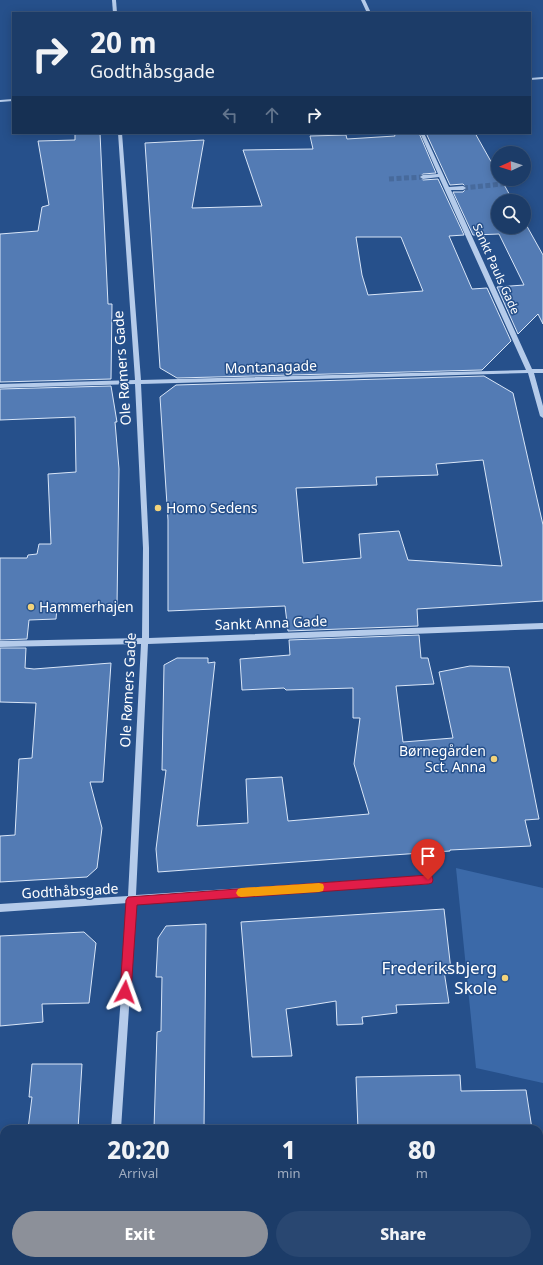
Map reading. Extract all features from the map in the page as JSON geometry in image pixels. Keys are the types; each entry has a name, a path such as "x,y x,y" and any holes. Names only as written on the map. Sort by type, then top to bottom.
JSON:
{"street":[{"path":"114,0 115,12"},
{"path":"363,0 369,12"},
{"path":"531,79 543,78"},
{"path":"0,101 12,100"},
{"name":"Ole Rømers Gade","path":"116,1125 132,900 145,641 146,548 138,383 120,134"},
{"name":"Sankt Pauls Gade","path":"422,134 530,371 543,416"},
{"path":"423,177 442,175"},
{"path":"448,189 463,188"},
{"name":"Montanagade","path":"0,386 543,371"},
{"name":"Sankt Anna Gade","path":"0,644 145,641 543,626"},
{"name":"Godthåbsgade","path":"0,908 428,880"}],"shaded area":[{"name":"Frederiksbjerg Skole","path":"456,868 543,888 543,1083 476,1068"}],"building":[{"path":"75,134 100,134 108,304 112,304 111,379 0,382 0,234 38,231 42,207 49,205 38,141 75,140"},
{"path":"394,134 419,134 436,173 423,174 419,177 423,180 438,179 464,235 449,236 472,289 487,288 511,341 482,370 177,378 160,368 145,143 204,140 192,208 262,206 243,150 313,149 310,136 346,135 347,139 395,136","holes":["356,237 401,237 423,291 368,295 362,275"]},
{"path":"426,134 476,134 491,162 491,186 505,186 509,194 491,194 491,234 499,234 473,235 453,192 463,192 467,188 463,184 450,185"},
{"path":"499,234 531,234 543,255 543,324 538,314 518,334 497,287 524,285"},
{"path":"484,376 513,393 543,525 543,601 417,609 418,626 288,631 285,606 168,611 168,520 160,397 176,385","holes":["483,460 502,566 408,560 399,531 359,534 361,558 303,563 296,488 377,485 376,477 438,475 436,464"]},
{"path":"111,386 117,422 115,422 119,469 117,606 57,608 56,619 29,620 27,639 0,640 0,558 27,558 28,555 37,554 39,544 51,544 48,474 76,472 75,417 0,420 0,389"},
{"path":"419,635 421,658 428,658 434,684 396,686 403,742 453,738 439,672 470,666 509,667 539,819 525,820 531,846 450,850 158,872 156,849 166,770 162,770 164,665 177,658 208,658 208,663 215,662 197,826 248,823 246,779 282,777 288,821 369,814 354,764 360,718 353,718 353,688 286,690 284,688 242,690 240,659 290,655 289,640"},
{"path":"0,648 26,648 25,668 34,669 111,663 103,782 90,782 102,828 97,868 87,877 0,882 0,836 15,835 19,759 32,758 36,703 0,702"},
{"path":"444,909 451,970 444,971 449,1003 396,1005 397,1013 362,1017 363,1024 337,1025 336,1001 286,1009 292,1056 252,1057 241,922"},
{"path":"206,924 204,1125 154,1125 157,1032 161,1031 162,977 156,977 158,938 166,926"},
{"path":"84,932 96,943 89,1003 42,1004 43,1022 0,1026 0,936"},
{"path":"32,1064 82,1064 78,1125 28,1125 32,1097 29,1097"},
{"path":"460,1075 461,1091 526,1090 531,1125 358,1125 356,1077"}],"tunnel":[{"path":"389,179 423,177"},
{"path":"463,188 491,185"}],"slow traffic":[{"path":"241,893 319,887"}],"place":[{"name":"Homo Sedens","path":"158,508"},
{"name":"Hammerhajen","path":"31,607"},
{"name":"Børnegården Sct. Anna","path":"494,759"},
{"name":"Frederiksbjerg Skole","path":"505,978"}],"route":[{"path":"125,992 132,900 428,880"}]}
